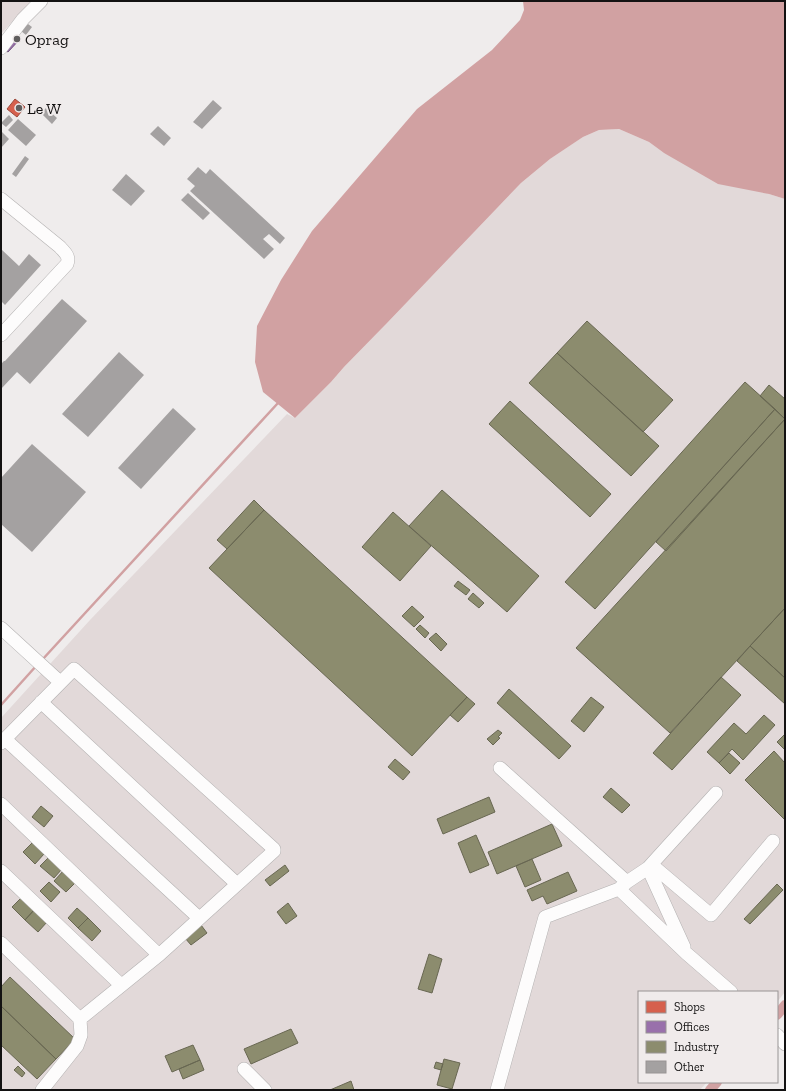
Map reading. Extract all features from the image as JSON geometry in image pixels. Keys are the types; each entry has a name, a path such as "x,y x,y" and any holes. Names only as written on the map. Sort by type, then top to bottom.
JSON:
{"street":[{"path":"1,48 23,19 41,1"},
{"path":"1,199 60,247 68,256 68,260 67,264 1,334"},
{"path":"1,628 57,679"},
{"path":"80,1019 159,955 274,851 273,847 74,668 57,679 41,702 3,741 199,918"},
{"path":"41,702 237,884"},
{"path":"500,768 623,886 686,953 730,991"},
{"path":"497,1090 545,917 623,886 650,867 716,793"},
{"path":"1,804 159,955"},
{"path":"650,867 711,916 773,841"},
{"path":"650,867 686,953"},
{"path":"1,871 121,985"},
{"path":"1,943 80,1019 81,1035 77,1046 42,1090"},
{"path":"244,1069 265,1090"}],"shaded area":[{"path":"1,1 31,1 1,34"},
{"path":"523,1 785,1 785,199 769,194 718,184 664,153 649,142 619,129 599,130 583,137 550,159 521,183 295,418 263,392 255,362 257,326 281,280 312,231 417,109 492,50 520,20 524,10"},
{"path":"619,129 649,142 664,153 785,199 785,992 778,1001 778,991 638,991 638,1083 706,1083 700,1090 1,1090 1,718 90,620 287,414 295,418 521,183 550,159 583,137 599,130"}],"building: Shops":[{"path":"15,99 25,107 17,117 7,109"}],"building: Offices":[{"path":"18,35 21,38 8,52 5,50"}],"building: Industry":[{"path":"587,321 673,400 643,432 557,353"},
{"path":"557,353 659,446 631,476 529,383"},
{"path":"745,382 775,409 595,609 565,582"},
{"path":"769,385 785,399 785,419 760,396"},
{"path":"510,401 611,494 590,517 489,424"},
{"path":"775,409 785,419 666,551 656,542"},
{"path":"785,419 785,608 670,733 576,648"},
{"path":"442,490 539,576 507,612 409,526"},
{"path":"254,500 264,510 227,549 217,540"},
{"path":"264,510 467,697 412,756 209,568"},
{"path":"393,512 431,546 400,581 362,547"},
{"path":"458,581 470,590 466,595 454,586"},
{"path":"473,593 484,603 479,608 468,599"},
{"path":"412,606 424,617 414,627 402,616"},
{"path":"785,608 785,678 750,646"},
{"path":"420,625 429,633 425,638 416,629"},
{"path":"436,633 447,644 441,651 429,639"},
{"path":"750,646 785,678 785,704 737,661"},
{"path":"721,677 741,695 672,770 653,753"},
{"path":"509,689 571,746 559,759 497,703"},
{"path":"467,697 475,704 458,722 450,715"},
{"path":"591,697 604,707 584,732 571,721"},
{"path":"764,715 775,725 743,760 732,749 719,763 707,752 734,723 746,734"},
{"path":"498,730 502,733 498,737 500,738 493,745 487,739"},
{"path":"785,734 785,750 777,742"},
{"path":"774,751 785,763 785,820 745,780"},
{"path":"729,753 740,763 730,774 719,763"},
{"path":"395,759 410,772 403,780 388,767"},
{"path":"611,788 630,805 622,813 603,797"},
{"path":"489,797 495,812 443,834 437,819"},
{"path":"41,806 53,816 44,827 32,817"},
{"path":"552,824 562,846 497,874 488,852"},
{"path":"476,835 489,865 470,873 458,843"},
{"path":"32,843 44,854 35,864 23,852"},
{"path":"49,857 62,869 54,878 40,866"},
{"path":"532,859 541,880 525,887 516,866"},
{"path":"285,865 289,871 270,886 265,880"},
{"path":"64,870 76,882 66,892 54,881"},
{"path":"568,872 577,891 547,904 543,896 532,901 527,890"},
{"path":"49,882 60,892 51,902 40,891"},
{"path":"777,884 783,890 750,924 744,919"},
{"path":"21,898 34,910 25,920 12,907"},
{"path":"288,903 297,916 286,924 277,912"},
{"path":"77,908 88,918 78,928 68,918"},
{"path":"34,910 47,922 38,932 25,920"},
{"path":"88,918 101,931 92,941 78,928"},
{"path":"201,925 207,933 191,945 185,938"},
{"path":"429,954 442,959 432,993 418,989"},
{"path":"10,977 75,1039 56,1059 1,1006 1,987"},
{"path":"1,1006 56,1059 37,1079 1,1045"},
{"path":"291,1029 298,1043 251,1064 244,1049"},
{"path":"193,1045 200,1060 172,1072 165,1056"},
{"path":"444,1059 460,1063 452,1089 437,1085"},
{"path":"200,1060 204,1070 183,1079 179,1069"},
{"path":"436,1062 443,1064 441,1070 434,1068"},
{"path":"18,1066 25,1073 22,1077 14,1070"},
{"path":"351,1081 354,1090 330,1090"}],"building: Other":[{"path":"28,24 32,27 26,35 21,31"},
{"path":"213,100 222,108 202,129 193,122"},
{"path":"46,108 57,118 52,124 41,113"},
{"path":"9,115 13,120 6,127 1,123"},
{"path":"18,119 36,135 26,146 8,130"},
{"path":"158,126 171,138 164,146 150,134"},
{"path":"1,131 9,139 1,148"},
{"path":"25,156 29,159 16,177 12,174"},
{"path":"198,167 206,174 210,169 285,238 280,244 269,234 263,239 274,249 264,259 190,191 195,186 187,179"},
{"path":"126,174 145,191 131,206 112,190"},
{"path":"188,193 210,213 203,220 181,200"},
{"path":"1,249 19,266 29,254 41,265 5,305 1,301"},
{"path":"62,299 87,321 30,384 17,372 1,389 1,364"},
{"path":"119,352 144,375 88,437 62,414"},
{"path":"173,408 196,429 141,489 118,468"},
{"path":"32,444 86,492 32,552 1,524 1,478"}],"waterway":[{"path":"42,660 278,403"},
{"path":"1,705 37,665"},
{"path":"778,1014 785,1005"},
{"path":"710,1090 716,1083"}],"place":[{"name":"Oprag","path":"17,39"},
{"name":"Le W","path":"19,108"}]}
